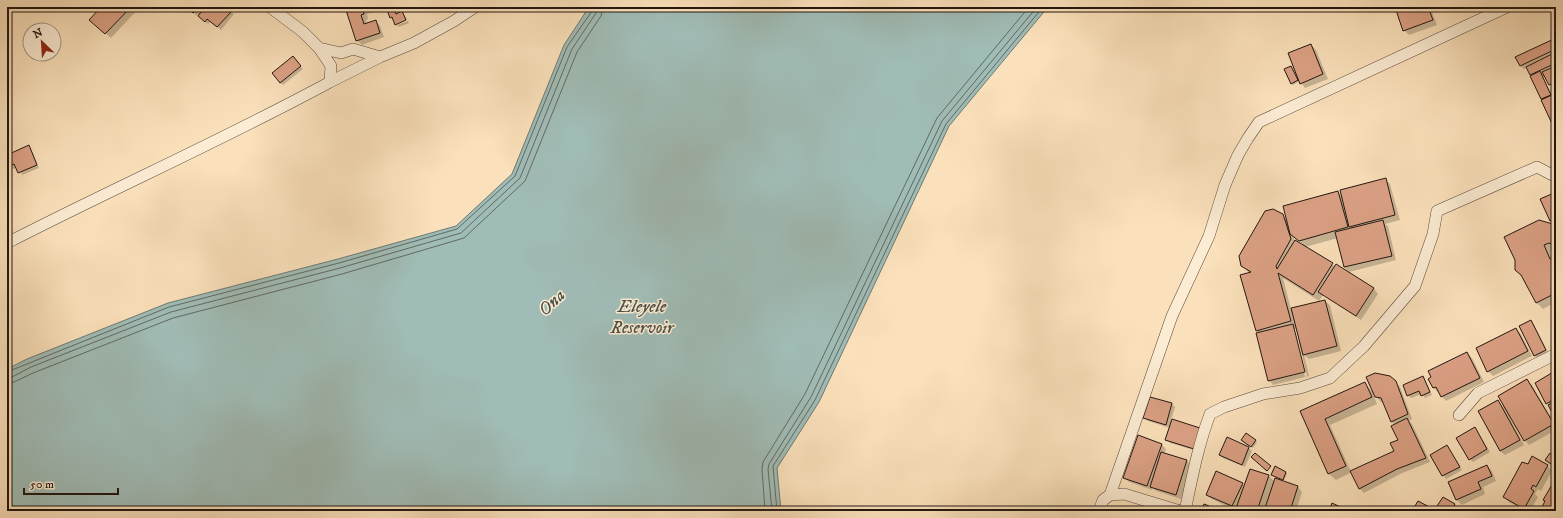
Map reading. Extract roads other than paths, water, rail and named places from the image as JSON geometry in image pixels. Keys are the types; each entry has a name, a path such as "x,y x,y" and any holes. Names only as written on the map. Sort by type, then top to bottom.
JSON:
{"street":[{"path":"270,7 302,32 319,48 331,66 330,82"},
{"path":"7,243 131,181 227,136 380,57 414,43 454,21 475,7"},
{"path":"1110,495 1172,316 1209,236 1225,185 1238,155 1260,122 1507,7"},
{"path":"319,48 341,53 353,49 380,57"},
{"path":"1185,511 1194,467 1203,433 1210,414 1224,407 1263,394 1300,388 1330,378 1364,346 1415,286 1433,234 1437,211 1537,166 1556,177"},
{"path":"1459,415 1478,393 1556,354"},
{"path":"1099,511 1103,500 1110,495 1124,494 1180,511"}],"water":[{"name":"Eleyele Reservoir","path":"589,7 1048,7 949,126 819,402 777,468 781,511 7,511 7,369 27,359 168,303 338,259 456,226 512,174 564,45"}],"water label":[{"name":"Ona","path":"552,303"}]}
